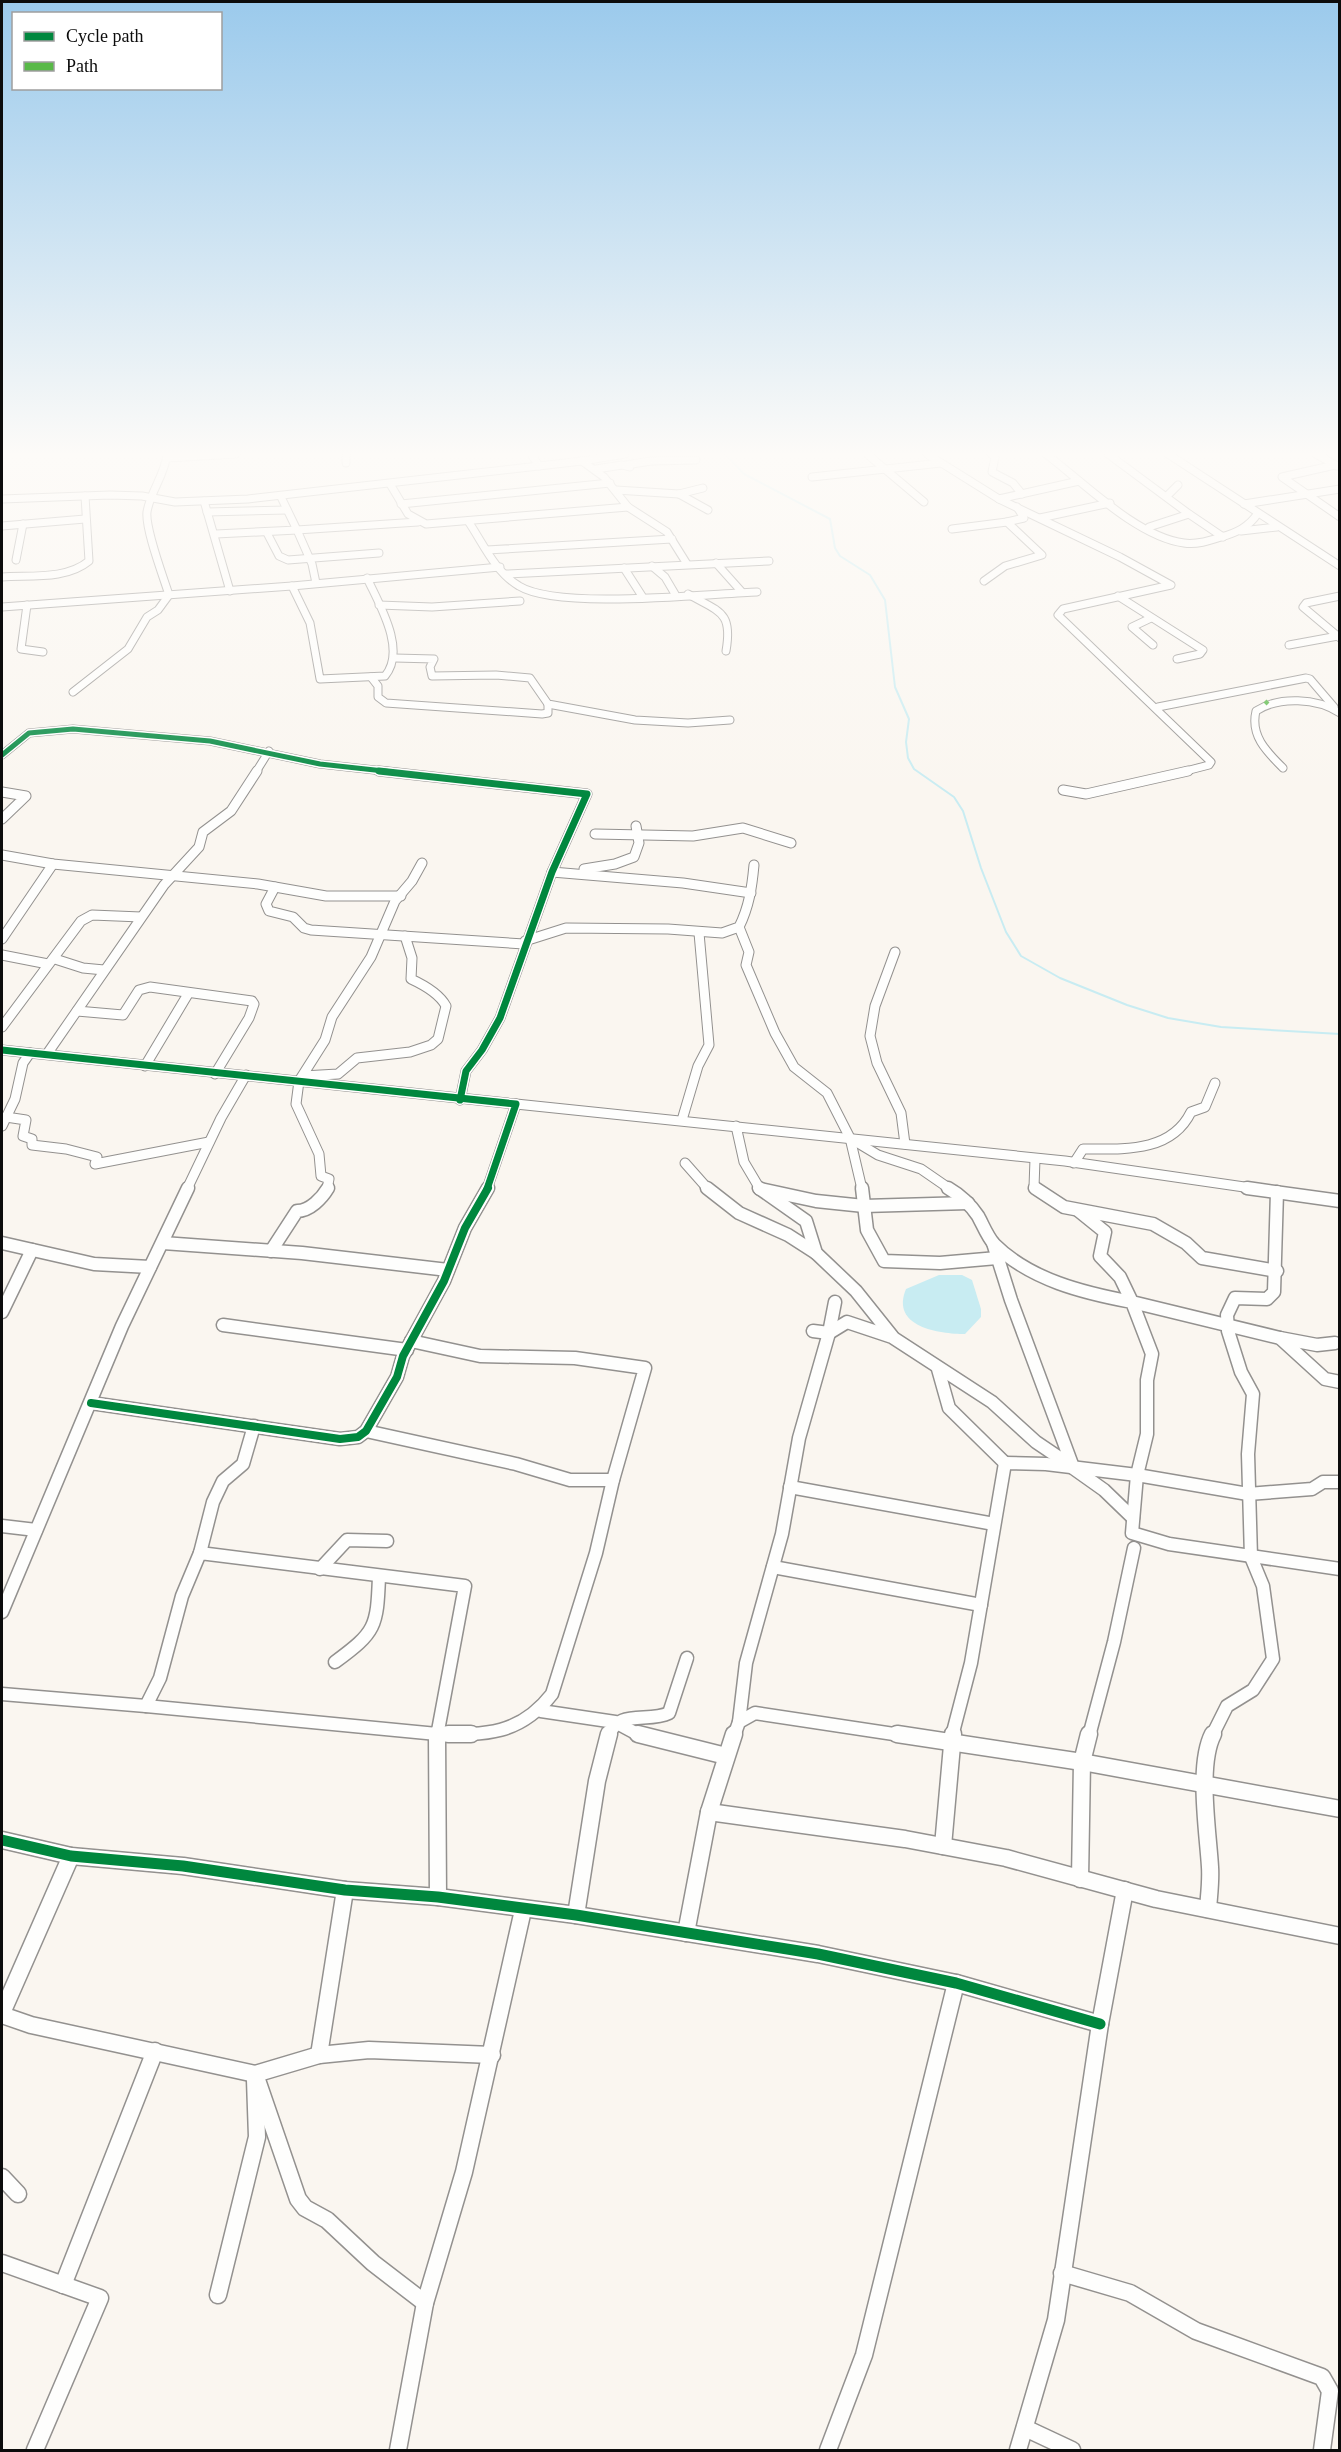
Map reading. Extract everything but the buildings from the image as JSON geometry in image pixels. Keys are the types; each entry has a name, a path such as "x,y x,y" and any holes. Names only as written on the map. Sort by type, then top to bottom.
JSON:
{"street":[{"path":"2,577 63,573 79,568"},
{"path":"161,568 169,595"},
{"path":"225,568 231,591"},
{"path":"313,568 316,583"},
{"path":"2,607 231,591 483,568"},
{"path":"501,568 517,584 528,590 571,599 757,592"},
{"path":"506,574 616,568"},
{"path":"624,568 642,596"},
{"path":"655,568 665,577 675,594"},
{"path":"721,568 741,591"},
{"path":"984,581 1002,568"},
{"path":"1063,790 1086,794 1138,784 1209,765 1210,758 1058,615 1063,609 1171,585 1142,568"},
{"path":"292,586 310,623 320,679 371,677 389,674 395,658 392,642 367,578"},
{"path":"687,594 719,612 725,619 729,627 726,651"},
{"path":"73,692 105,668 114,657 128,649 132,636 147,621 147,616 158,610 169,595"},
{"path":"1118,596 1203,650 1200,654 1178,659"},
{"path":"1339,637 1303,607 1306,603 1340,596"},
{"path":"379,605 432,607 520,601"},
{"path":"27,605 21,650 43,652"},
{"path":"1151,618 1132,627 1153,645"},
{"path":"1289,645 1339,637"},
{"path":"371,677 378,686 378,697 386,702 548,713 548,704 530,678 496,675 432,676 430,667 434,659 395,658"},
{"path":"1158,707 1306,678 1310,679 1337,710"},
{"path":"1283,768 1263,747 1255,731 1256,711 1272,703 1289,702 1337,710"},
{"path":"548,704 594,716 625,719 691,723 712,719 730,720"},
{"path":"2,755 29,733 61,728 210,741 269,751 320,764 587,794 552,872 525,942 500,1018 482,1050 466,1071 460,1100"},
{"path":"47,1054 164,885 177,877 188,855 199,847 198,839 201,833 217,825 233,808 269,751"},
{"path":"2,792 26,796 2,819"},
{"path":"571,873 615,864 634,857 639,843 636,826"},
{"path":"595,834 638,837 693,836 743,828 791,843"},
{"path":"3,857 275,887 326,896 401,896"},
{"path":"271,1251 291,1224 296,1212 304,1211 328,1191 330,1185 329,1179 321,1176 319,1154 298,1112 296,1096 301,1078 310,1060 325,1040 332,1017 371,957 389,911 422,863"},
{"path":"2,939 53,864"},
{"path":"754,865 751,893 739,927 749,952 746,965 775,1033 794,1067 827,1093 850,1138 861,1181 867,1230 884,1261 940,1263 997,1258"},
{"path":"552,872 683,883 751,893"},
{"path":"159,875 164,885"},
{"path":"275,887 266,904 269,911 293,916 304,928 326,933 382,933 525,942 566,928 668,929 723,933 739,927"},
{"path":"2,1027 86,918 92,915 141,917"},
{"path":"682,1120 698,1066 709,1045 699,933"},
{"path":"301,1078 338,1074 357,1058 410,1052 431,1045 438,1039 446,1006 443,1000 427,987 411,979 412,958 405,936"},
{"path":"896,952 875,1006 870,1036 877,1063 901,1113 905,1144"},
{"path":"2,955 51,962 67,961 75,968 105,970"},
{"path":"77,1011 123,1015 139,990 150,987 188,994 250,1000 254,1004 249,1018 215,1074"},
{"path":"145,1066 188,994"},
{"path":"2,1050 215,1074 301,1078 460,1100 682,1120 1074,1163 1340,1201"},
{"path":"4,1122 15,1099 23,1063 30,1053"},
{"path":"2,1612 122,1326 209,1142 246,1075"},
{"path":"1074,1163 1083,1149 1155,1145 1182,1130 1191,1112 1205,1107 1208,1095 1215,1083"},
{"path":"91,1403 340,1439 358,1437 366,1431 397,1377 409,1346 448,1270 465,1228 489,1185 516,1104"},
{"path":"4,1122 26,1120 27,1126 23,1136 32,1139 32,1145 66,1149 97,1157 95,1164 209,1142"},
{"path":"736,1126 743,1164 761,1193 806,1221 816,1253"},
{"path":"850,1138 878,1155 921,1169 968,1203 977,1215 993,1243 1028,1349 1053,1406 1073,1467"},
{"path":"1035,1159 1034,1187 1064,1207 1153,1224 1186,1243 1202,1258 1277,1271"},
{"path":"685,1163 711,1192 739,1213 788,1235 816,1253 856,1291 892,1336 938,1370 992,1402 1036,1442 1104,1490 1133,1518"},
{"path":"758,1188 816,1201 864,1206 968,1203"},
{"path":"1208,1909 1210,1870 1206,1785 1208,1744 1227,1706 1253,1690 1273,1659 1263,1586 1251,1557 1248,1494 1249,1429 1253,1394 1241,1372 1227,1315 1235,1298 1267,1299 1274,1292 1277,1271 1274,1229 1277,1192"},
{"path":"1078,1210 1105,1232 1100,1256 1120,1277 1152,1354 1147,1380 1147,1434 1137,1475 1132,1533 1168,1544 1340,1569"},
{"path":"2,1243 125,1269 150,1267"},
{"path":"163,1243 334,1256 448,1270"},
{"path":"993,1243 1029,1270 1086,1293 1280,1338 1317,1345 1335,1343"},
{"path":"2,1312 32,1250"},
{"path":"686,1933 709,1812 739,1722 746,1663 773,1567 799,1438 829,1333 835,1302"},
{"path":"813,1331 829,1333 847,1322 892,1336"},
{"path":"2,1694 437,1734 478,1734 503,1730 526,1722 541,1711 552,1694 596,1553 613,1480 645,1368 574,1358 480,1356 224,1325"},
{"path":"1280,1338 1326,1379 1340,1382"},
{"path":"938,1370 949,1408 1005,1463 1073,1467 1137,1475 1248,1494 1312,1489 1323,1482 1340,1482"},
{"path":"146,1706 160,1678 182,1596 200,1553 218,1492 223,1481 243,1464 254,1426"},
{"path":"366,1431 460,1454 516,1464 570,1480 613,1480"},
{"path":"943,1846 951,1742 971,1663 1005,1463"},
{"path":"790,1487 847,1494 908,1509 994,1524"},
{"path":"2,1526 36,1530"},
{"path":"320,1569 347,1540 387,1541"},
{"path":"1080,1879 1082,1762 1114,1642 1134,1548"},
{"path":"200,1553 465,1586 437,1734 438,1898"},
{"path":"773,1567 981,1605"},
{"path":"334,1662 372,1635 378,1617 379,1576"},
{"path":"576,1915 597,1781 607,1736 615,1722 621,1719 661,1717 669,1713 674,1706 687,1658"},
{"path":"541,1711 615,1722 643,1737 726,1756"},
{"path":"739,1722 746,1716 767,1714 917,1739 1082,1762 1340,1809"},
{"path":"709,1812 943,1846 1006,1858 1125,1890 1340,1936"},
{"path":"2,1840 71,1856 183,1866 345,1890 438,1898 576,1915 818,1954 956,1983 1100,2024"},
{"path":"71,1856 2,2014 31,2025 255,2074 320,2055 399,2050 492,2055"},
{"path":"320,2055 345,1890"},
{"path":"1018,2451 1056,2320 1100,2024 1125,1890"},
{"path":"398,2451 412,2385 425,2303 464,2172 524,1910"},
{"path":"828,2451 864,2355 956,1983"},
{"path":"63,2284 155,2051"},
{"path":"218,2295 256,2137 255,2074"},
{"path":"255,2074 298,2199 305,2208 327,2220 373,2263 425,2303"},
{"path":"2,2177 18,2194"},
{"path":"2,2263 100,2298 35,2451"},
{"path":"1062,2273 1130,2293 1196,2331 1322,2377 1330,2391 1322,2451"},
{"path":"1025,2428 1072,2451"}],"water":[{"path":"939,1275 962,1275 972,1280 981,1309 981,1317 965,1334 931,1330 920,1326 905,1312 903,1302 906,1289"}],"waterway":[{"path":"860,568 870,575 885,600 895,687 909,719 906,742 908,758 914,769 954,797 963,811 981,868 1006,932 1021,956 1060,978 1127,1005 1168,1018 1221,1027 1340,1034"}],"marked path":[{"path":"1265,701 1268,704"}],"cycle path":[{"path":"2,755 29,733 73,729 210,741 244,746 320,764 587,794 552,872 500,1018 482,1050 466,1071 460,1100"},
{"path":"2,1050 516,1104 489,1185 465,1228 444,1281 403,1356 397,1377 366,1431 358,1437 340,1439 91,1403"},
{"path":"2,1840 71,1856 183,1866 345,1890 438,1897 576,1915 818,1954 956,1983 1100,2024"}]}
